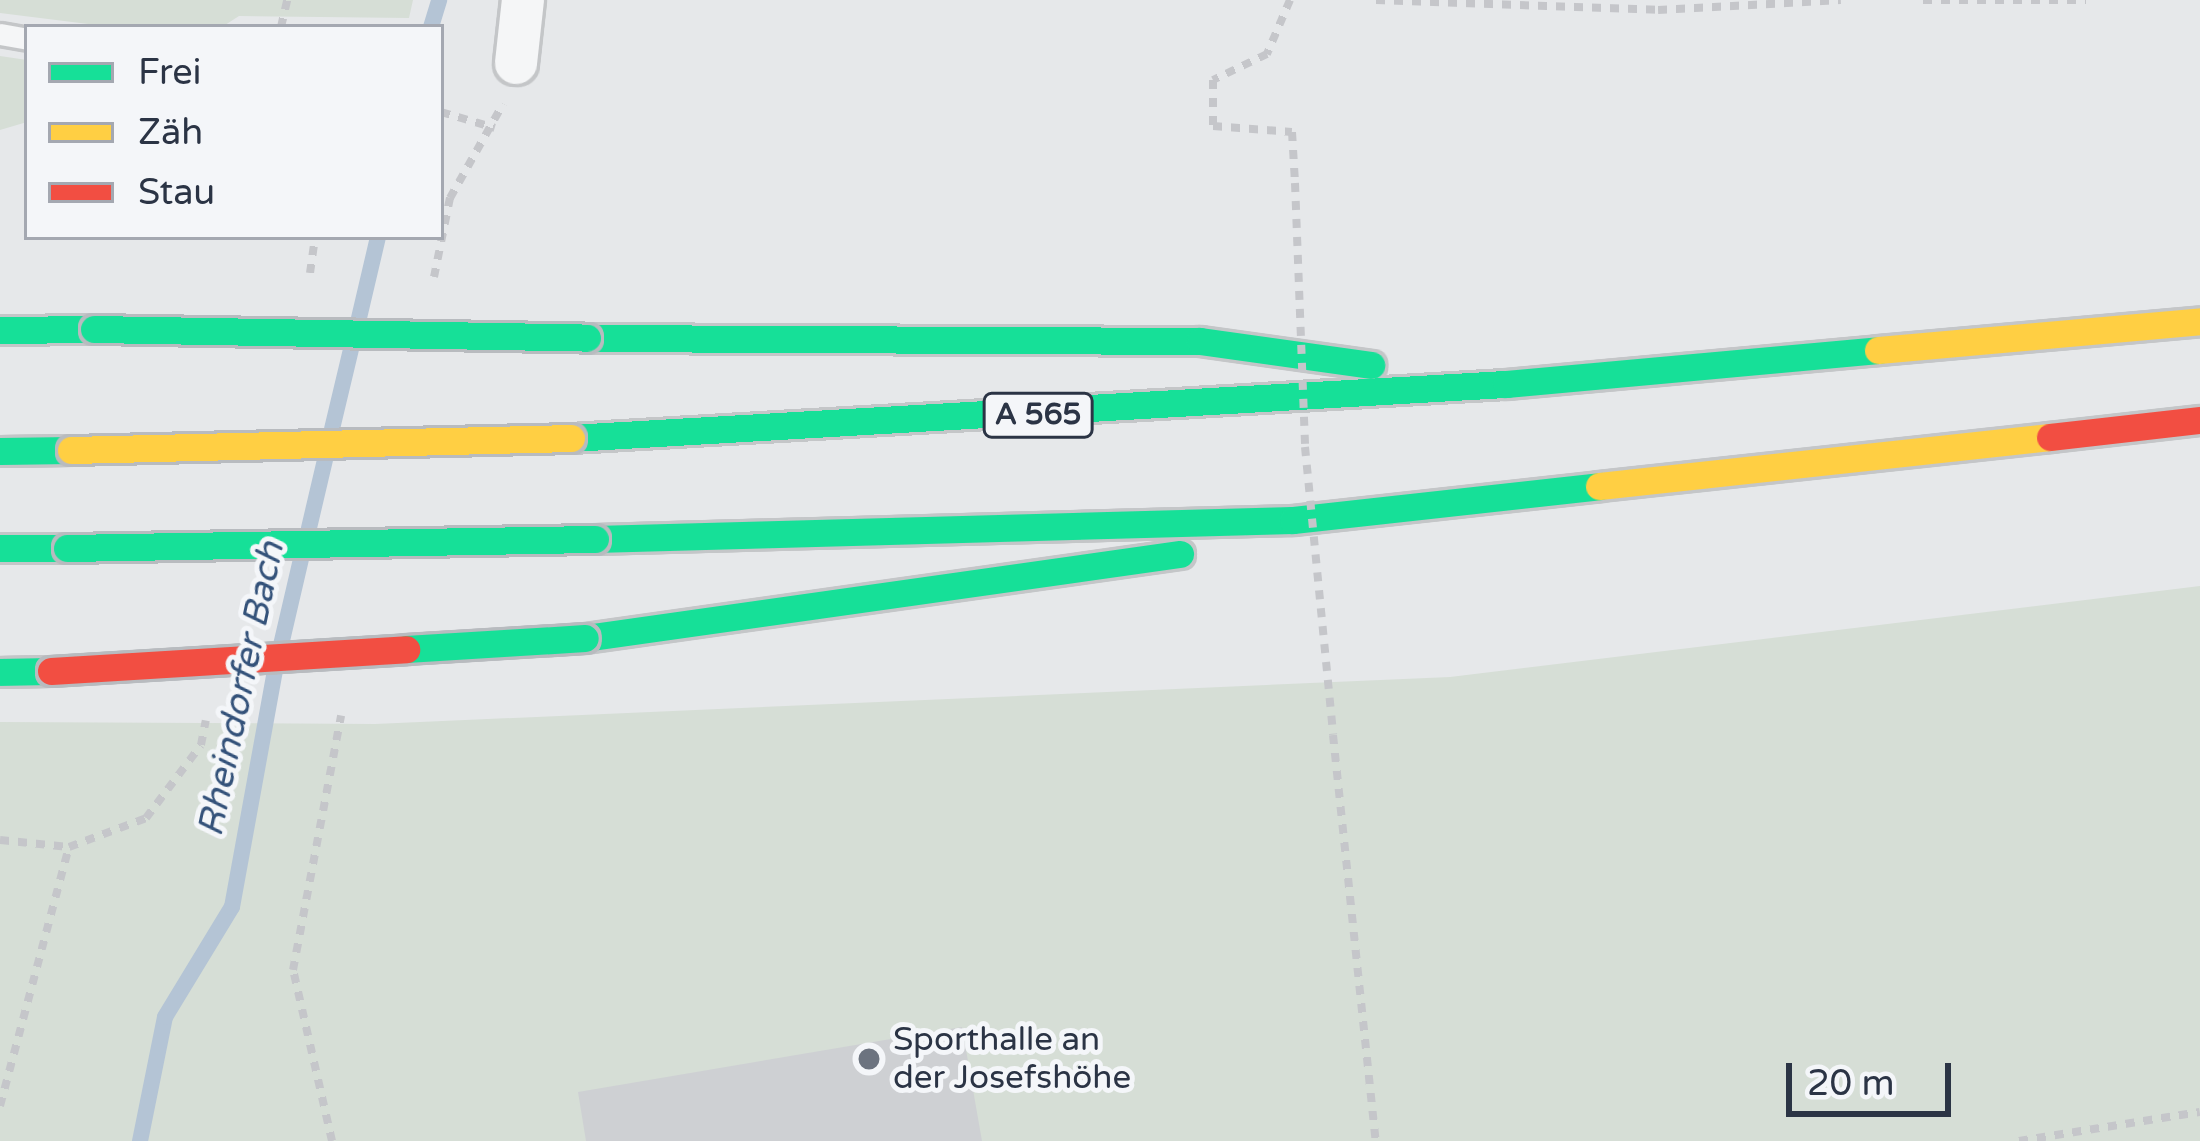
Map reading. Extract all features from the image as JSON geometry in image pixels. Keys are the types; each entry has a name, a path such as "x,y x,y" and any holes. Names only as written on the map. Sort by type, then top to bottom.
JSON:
{"highway":[{"name":"A 565","path":"0,451 571,438 1506,384 2200,321"},
{"path":"0,330 1201,341 1506,384"},
{"path":"0,548 595,539 1293,520 2200,420"},
{"path":"0,672 585,638 1146,564 1293,520"}],"street":[{"path":"516,63 523,0"}],"path":[{"path":"1290,0 1268,54 1213,80 1213,126 1292,132 1304,448 1376,1141"},
{"path":"1376,0 1658,10 1840,0"},
{"path":"1923,0 2086,0"},
{"path":"444,113 495,128"},
{"path":"0,839 69,847"},
{"path":"312,853 293,970 332,1141"},
{"path":"2019,1141 2200,1112"}],"shaded area":[{"path":"0,0 413,0 409,18 239,16 227,24 88,24 0,13"},
{"path":"0,56 24,60 24,123 0,130"},
{"path":"2200,586 2200,1141 0,1141 0,722 375,724 1450,677"}],"building":[{"name":"Sporthalle an der Josefshöhe","path":"962,1027 982,1141 586,1141 578,1092"}],"waterway":[{"name":"Rheindorfer Bach","path":"432,24 439,0"},
{"name":"Rheindorfer Bach","path":"359,318 377,240"},
{"name":"Rheindorfer Bach","path":"332,429 351,349"},
{"name":"Rheindorfer Bach","path":"309,528 325,460"},
{"name":"Rheindorfer Bach","path":"281,645 301,559"},
{"name":"Rheindorfer Bach","path":"140,1141 165,1017 232,907 275,670"}],"traffic: fast":[{"path":"0,330 94,329"},
{"path":"94,329 587,338"},
{"path":"587,338 1200,341 1371,365"},
{"path":"571,438 1506,384 1878,350"},
{"path":"0,451 71,450"},
{"path":"595,539 1293,520 1599,486"},
{"path":"67,548 595,539"},
{"path":"0,548 67,548"},
{"path":"585,638 1180,554"},
{"path":"406,649 585,638"},
{"path":"0,672 51,671"}],"traffic: slow":[{"path":"1878,350 2200,321"},
{"path":"1599,486 2050,437"},
{"path":"71,450 571,438"}],"traffic: jam":[{"path":"2050,437 2200,420"},
{"path":"51,671 406,649"}],"place":[{"name":"Sporthalle an der Josefshöhe","path":"869,1059"}]}
